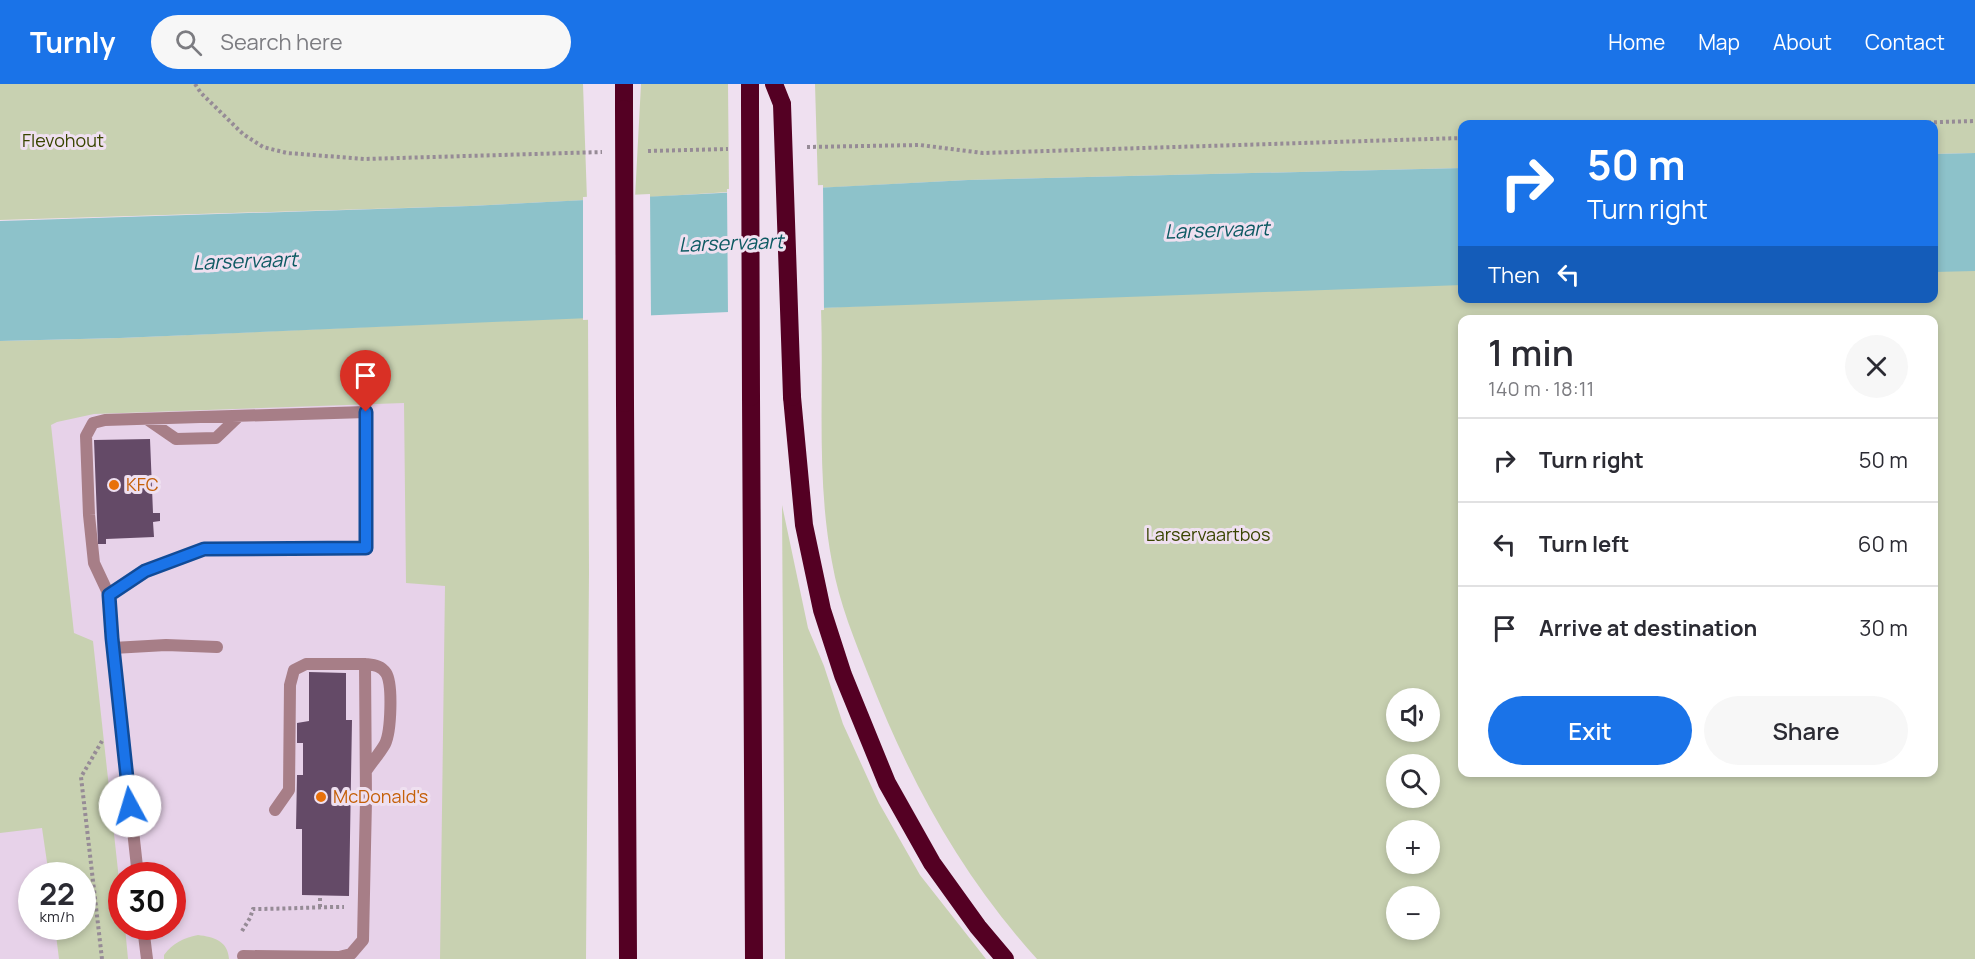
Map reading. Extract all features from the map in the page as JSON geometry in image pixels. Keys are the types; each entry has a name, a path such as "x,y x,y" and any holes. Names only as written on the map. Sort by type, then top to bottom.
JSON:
{"highway":[{"path":"624,84 628,959"},
{"path":"750,84 754,959"},
{"path":"774,84 782,104 792,397 804,525 822,610 843,675 887,783 927,853 978,927 1005,959"}],"street":[{"path":"109,595 145,571 204,549 366,548 366,412 100,420 93,423 87,432 89,515 94,563 109,595 136,862"},
{"path":"147,418 176,439 216,438 239,416"},
{"path":"113,648 166,645 217,646"},
{"path":"275,810 289,790 290,686 294,670 306,664 365,664 377,666 386,672 390,700 386,740 366,771"},
{"path":"243,956 339,957 351,954 360,945 365,934 365,664"},
{"path":"145,940 147,959"}],"path":[{"path":"195,84 201,93 243,134 263,147 287,153 365,159 612,152"},
{"path":"1938,122 1975,121"},
{"path":"799,147 920,146 982,153 1458,138"},
{"path":"647,151 730,149"},
{"path":"102,741 81,777 102,959"},
{"path":"320,895 320,907"},
{"path":"242,931 253,909 345,907"}],"shaded area":[{"path":"458,357 449,959 0,959 0,384"}],"green space":[{"name":"Flevohout","path":"0,84 583,84 587,200 470,206 0,220"},
{"path":"641,84 728,84 729,192 635,198"},
{"path":"815,84 1975,84 1975,153 1938,154 1938,120 1458,120 1458,168 968,180 818,188"},
{"name":"Larservaartbos","path":"1975,262 1975,959 1037,959 985,894 940,826 886,717 843,607 832,562 824,499 821,308 1458,276 1458,303 1938,303 1938,263"},
{"path":"588,317 586,959 440,959 445,586 406,583 404,403 94,414 51,425 74,633 93,641 117,862 108,862 108,940 126,940 128,959 59,959 57,940 96,940 96,862 47,862 42,828 0,833 0,341 120,338"},
{"path":"782,505 808,628 824,666 843,724 879,803 920,875 986,959 785,959"},
{"path":"198,935 219,941 226,948 229,959 164,959 167,951 186,938"}],"water":[{"path":"1975,153 1975,271 1938,272 1938,154"},
{"name":"Larservaart","path":"1458,168 1458,285 0,341 0,221 470,206 968,180"}],"pier":[{"path":"823,185 824,310 728,314 727,189"},
{"path":"650,194 651,317 583,320 583,197"}],"building":[{"path":"150,439 153,513 160,513 160,521 153,522 154,537 106,539 106,544 98,544 94,440"},
{"path":"309,672 346,673 346,720 352,720 349,896 302,895 302,829 296,829 297,775 303,775 303,743 297,743 297,723 309,721"}],"place":[{"name":"KFC","path":"114,485"},
{"name":"McDonald's","path":"321,797"}],"route":[{"path":"130,806 109,595 145,571 204,549 366,548 366,412"}]}
